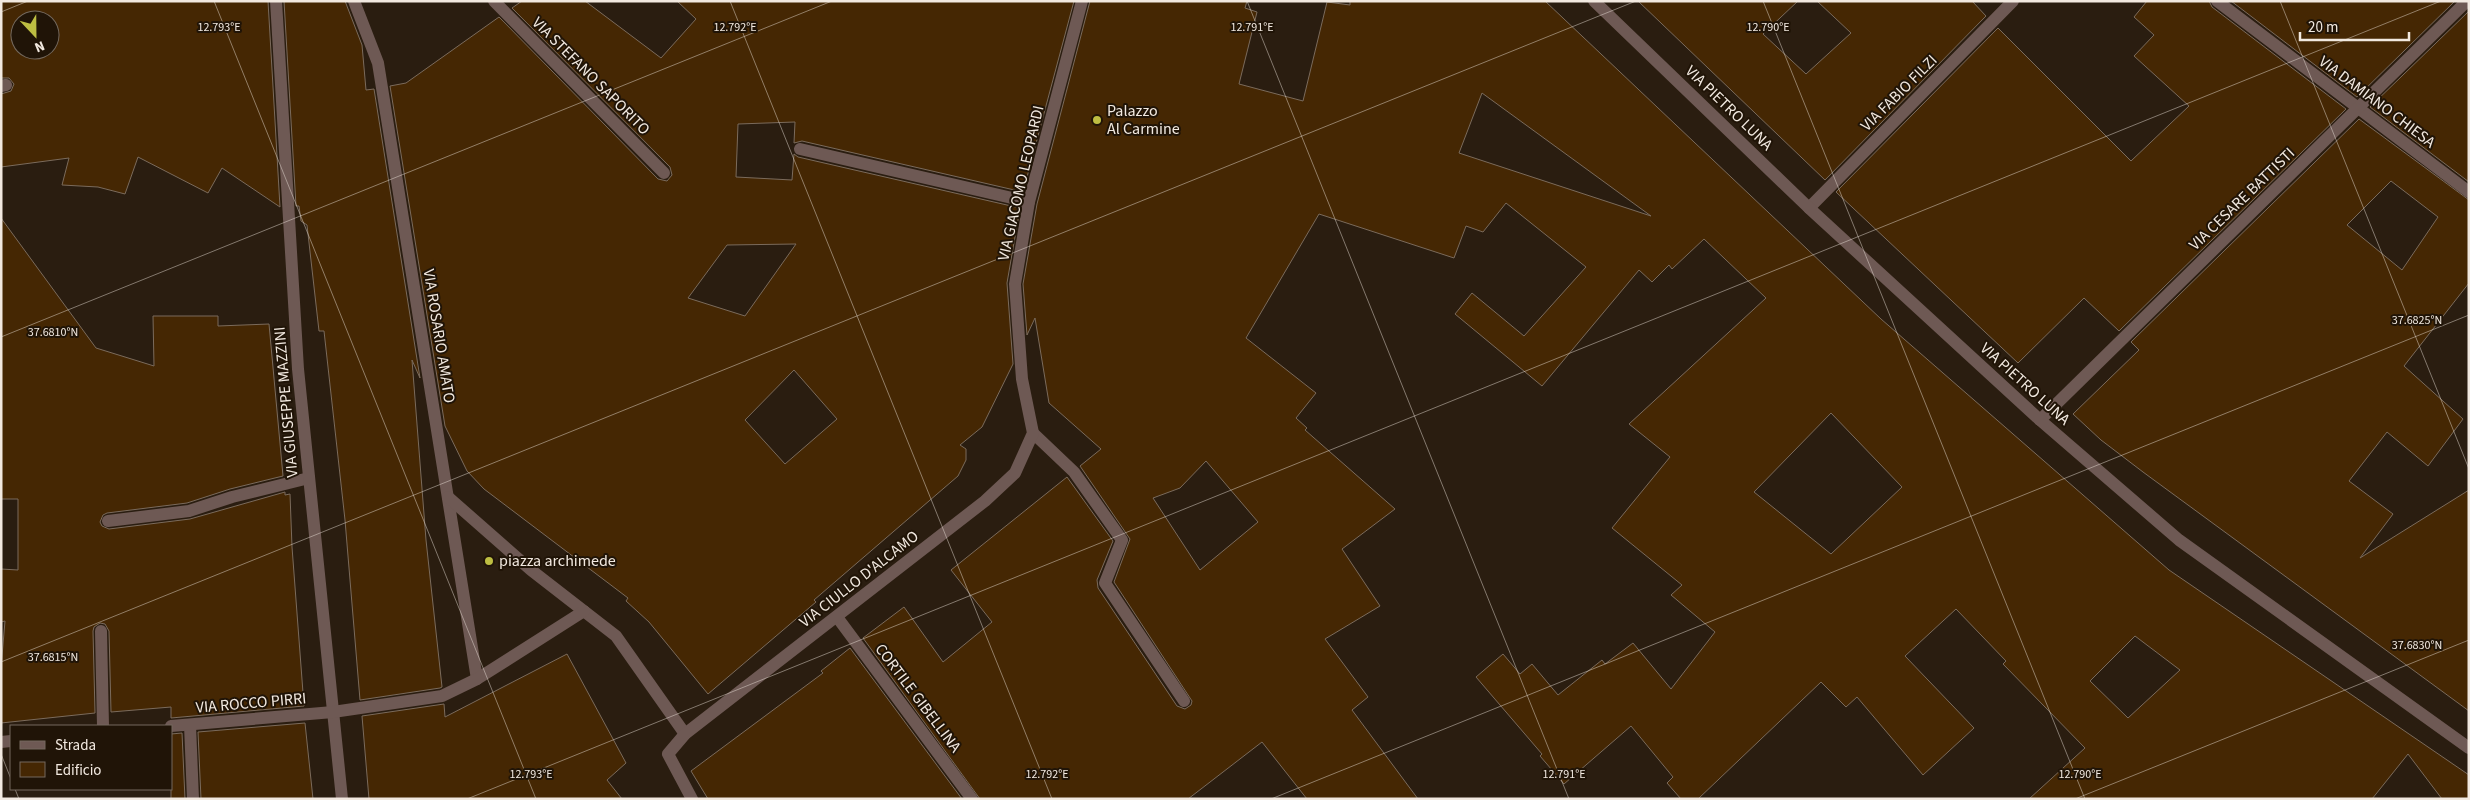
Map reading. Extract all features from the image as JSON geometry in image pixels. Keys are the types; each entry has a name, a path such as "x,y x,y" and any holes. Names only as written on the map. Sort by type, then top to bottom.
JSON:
{"street":[{"name":"VIA GIUSEPPE MAZZINI","path":"276,1 290,264 309,478 342,799"},
{"name":"VIA ROSARIO AMATO","path":"354,1 378,62 477,679"},
{"name":"VIA STEFANO SAPORITO","path":"494,1 664,173"},
{"name":"VIA GIACOMO LEOPARDI","path":"1033,433 1022,379 1015,284 1029,202 1082,1"},
{"name":"VIA PIETRO LUNA","path":"1594,1 1809,208 2040,420 2179,540 2469,748"},
{"name":"VIA FABIO FILZI","path":"1809,208 2013,1"},
{"name":"VIA DAMIANO CHIESA","path":"2217,1 2469,192"},
{"name":"VIA CESARE BATTISTI","path":"2040,420 2467,1"},
{"path":"800,149 1029,202"},
{"path":"1033,433 1074,472 1122,540 1105,583 1184,701"},
{"name":"VIA CIULLO D'ALCAMO","path":"692,799 668,754 685,734 991,496 1015,473 1033,433"},
{"path":"108,521 189,511 232,497 309,478"},
{"path":"448,498 531,570 616,636 685,734"},
{"name":"VIA ROCCO PIRRI","path":"172,726 333,712 442,696 477,679 584,611"},
{"name":"CORTILE GIBELLINA","path":"837,616 972,799"},
{"path":"100,632 102,725"},
{"path":"190,725 193,799"}],"building":[{"path":"1,1 268,1 280,207 222,168 208,193 138,157 125,194 98,187 62,185 69,158 1,167 1,94 11,91 14,84 9,78 1,78"},
{"path":"284,1 345,1 362,45 366,90 374,89 420,378 412,360 426,540 442,687 440,688 360,700 345,520 324,331 319,331 307,225 301,221 299,206 296,206"},
{"path":"522,1 585,1 661,58 696,19 677,1 1074,1 1023,192 802,141 794,143 795,122 738,124 736,177 792,180 794,154 798,157 1020,208 1007,283 1013,364 982,427 960,445 966,449 966,460 958,476 814,600 816,602 708,694 649,622 626,601 628,598 484,489 467,471 445,426 390,86 406,83 499,17 658,179 667,181 672,175 670,167 512,8","holes":["796,244 745,316 688,298 727,245","794,370 837,419 785,464 745,420"]},
{"path":"1090,1 1247,1 1245,8 1257,12 1239,84 1303,101 1327,2 1350,5 1350,1 1545,1 1881,319 2169,570 2469,775 2469,799 2442,799 2408,754 2372,799 2029,799 2085,748 2003,664 2006,661 1956,609 1905,656 1974,728 1923,775 1857,697 1846,707 1821,682 1698,799 1681,799 1667,783 1673,777 1631,726 1564,784 1540,756 1542,754 1476,677 1503,654 1520,674 1532,664 1558,695 1602,660 1605,664 1633,643 1671,689 1715,632 1671,595 1682,585 1612,528 1670,457 1629,424 1766,298 1704,239 1672,269 1669,265 1652,282 1639,270 1542,386 1455,314 1472,293 1524,336 1586,267 1506,203 1483,232 1466,226 1454,258 1319,214 1246,338 1316,393 1296,418 1307,428 1305,430 1395,509 1342,549 1380,606 1325,639 1368,697 1352,710 1418,799 1307,799 1262,742 1188,799 980,799 863,638 904,607 943,662 992,622 951,570 1067,477 1113,541 1097,580 1098,588 1177,706 1185,709 1191,705 1192,701 1114,582 1130,539 1080,466 1101,449 1049,403 1035,318 1027,335 1023,284 1037,204","holes":["1482,93 1651,216 1459,153","1831,413 1902,487 1831,554 1754,492","1206,461 1258,522 1200,570 1153,498 1180,488","2135,636 2180,670 2128,718 2090,681"]},
{"path":"1638,1 1798,1 1763,34 1806,74 1851,33 1817,1 1972,1 1986,16 1825,180"},
{"path":"2147,1 2209,1 2212,7 2346,109 2119,331 2084,298 2018,363 1836,192 1998,28 2131,161 2189,106 2134,56 2154,35 2134,17"},
{"path":"2231,1 2455,1 2357,97"},
{"path":"2469,11 2469,182 2370,107"},
{"path":"2359,119 2469,200 2469,283 2404,366 2463,419 2428,466 2387,432 2349,481 2393,514 2360,558 2469,490 2469,711 2143,472 2101,440 2073,414 2139,350 2131,342","holes":["2391,181 2438,217 2402,270 2347,225"]},
{"path":"1,218 96,348 154,366 153,316 218,316 218,326 269,324 283,476 230,489 187,503 107,513 103,515 100,522 102,526 109,529 190,519 285,492 285,495 290,494 304,706 171,718 171,707 111,712 109,631 105,624 100,623 94,627 93,631 95,713 1,723 1,668 5,621 1,622 1,569 18,570 18,499 1,499"},
{"path":"850,648 962,799 708,799 691,771 823,673 821,671"},
{"path":"567,654 626,763 607,780 622,799 369,799 362,716 444,704 445,717"},
{"path":"305,723 313,799 201,799 198,732"},
{"path":"182,733 185,799 171,799 172,734"}],"place":[{"name":"Palazzo Al Carmine","path":"1097,120"},
{"name":"piazza archimede","path":"489,561"}]}
